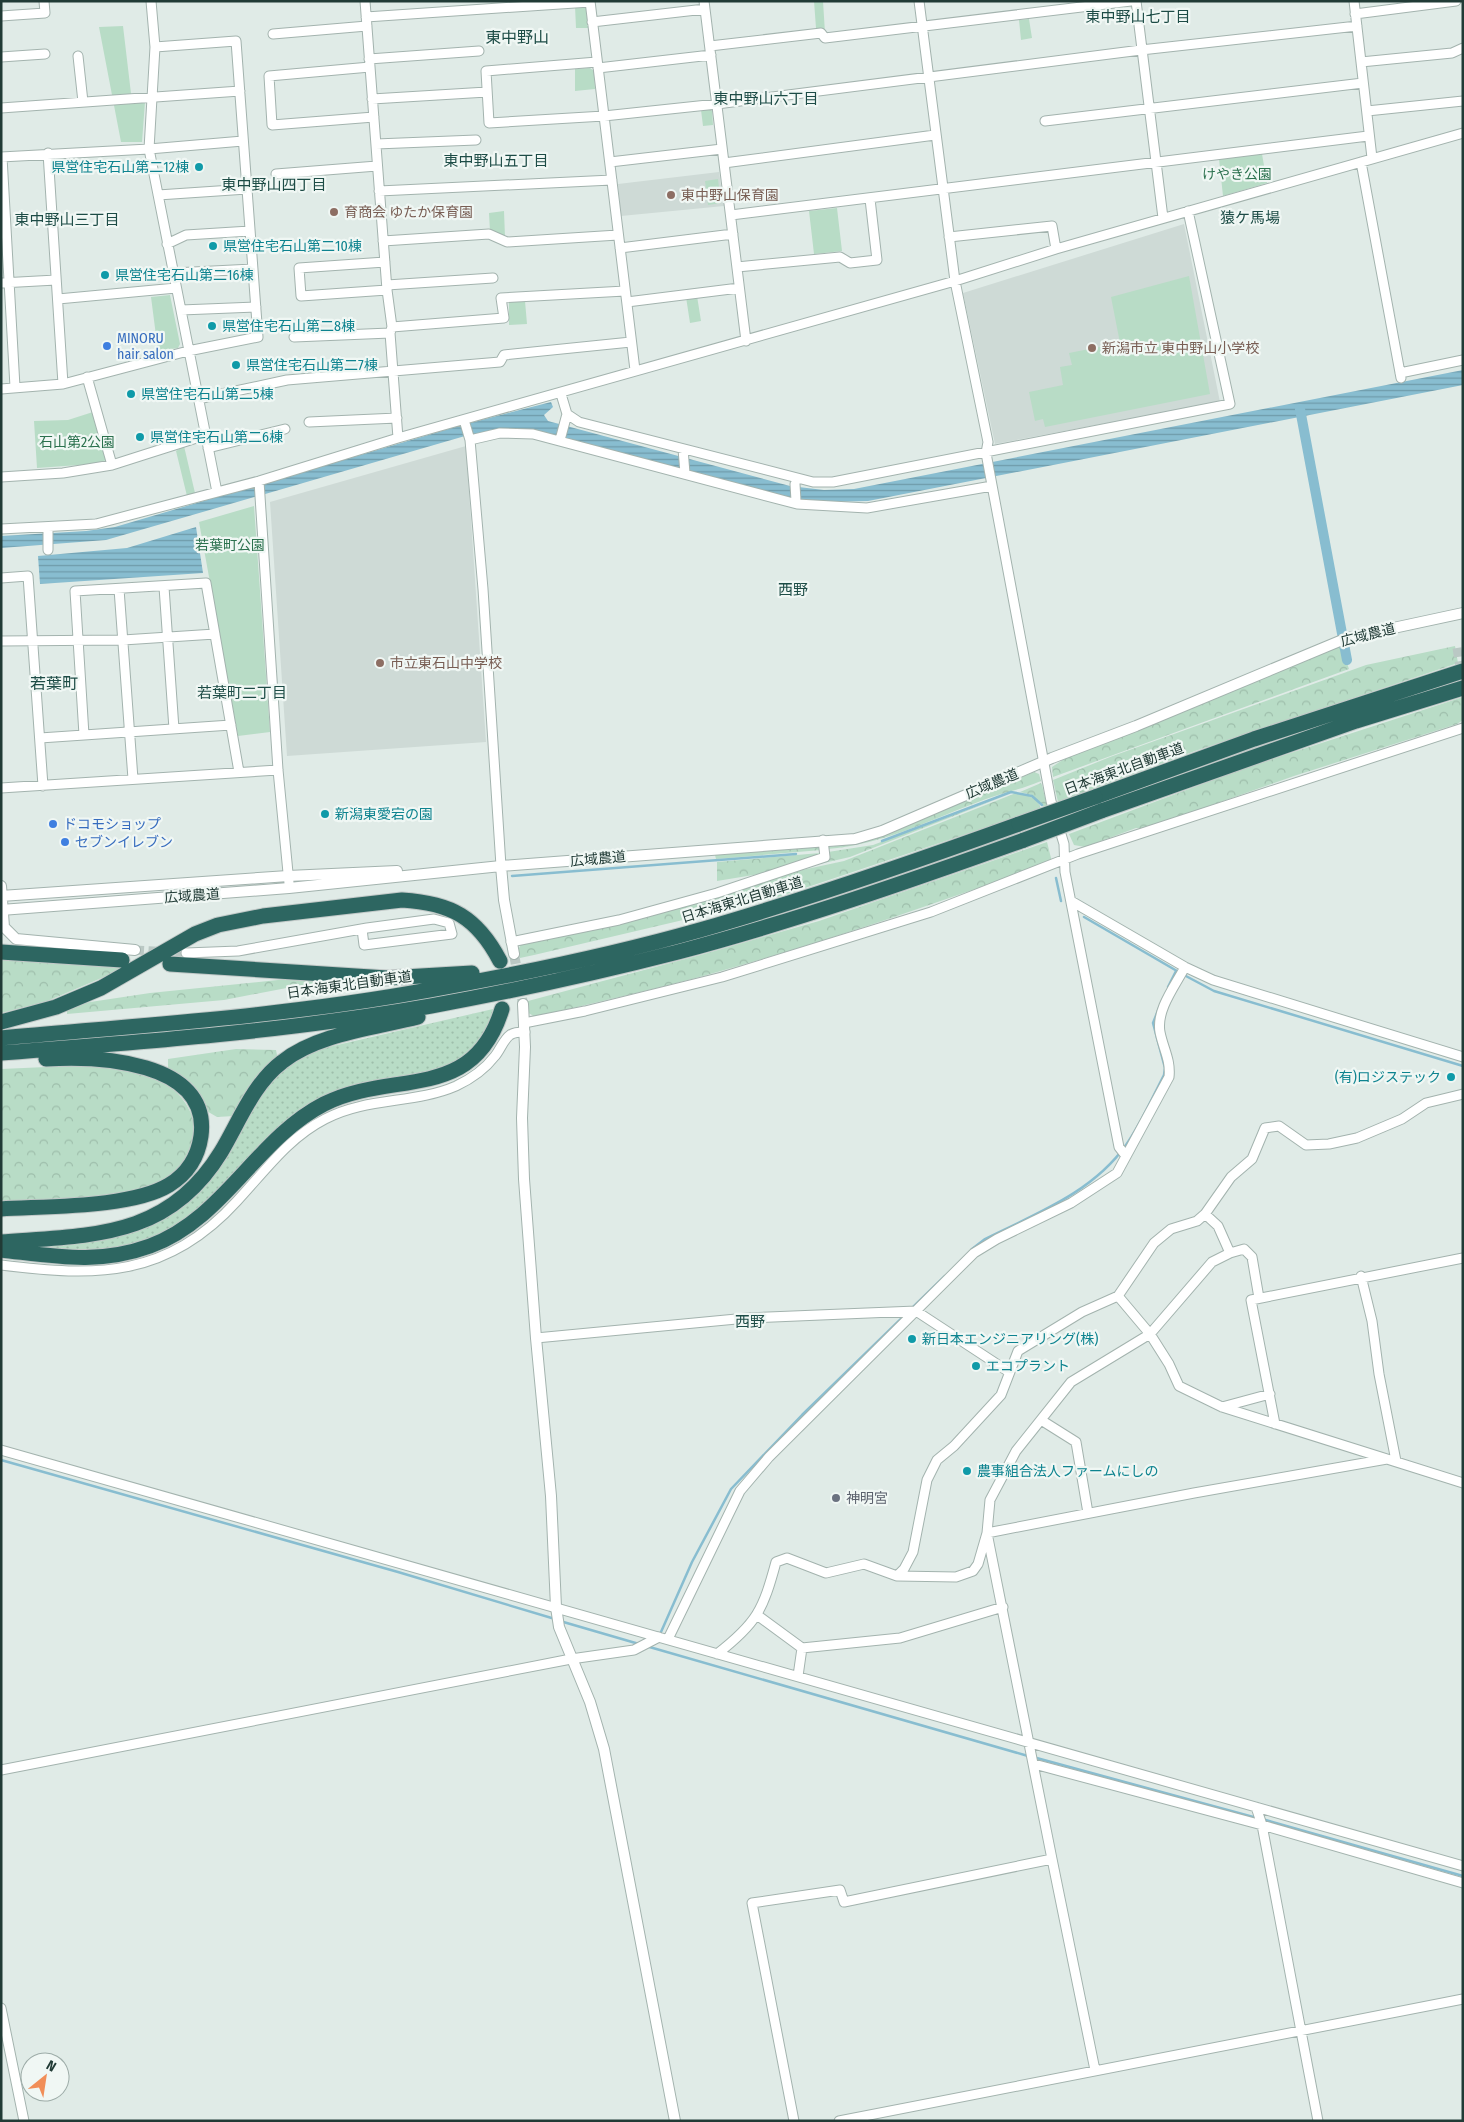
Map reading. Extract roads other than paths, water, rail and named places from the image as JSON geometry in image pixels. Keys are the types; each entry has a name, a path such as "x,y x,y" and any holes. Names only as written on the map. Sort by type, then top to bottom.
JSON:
{"highway":[{"name":"日本海東北自動車道","path":"1,1038 156,1025 376,999 576,961 699,930 830,890 1263,736 1463,671"},
{"path":"1,1242 98,1235 136,1224 164,1211 186,1195 206,1175 263,1080 280,1063 294,1053 316,1042 679,952 754,930 931,873 1356,721 1463,688"},
{"path":"1,1022 56,1007 101,988 195,934 225,923 263,916 402,900 422,901 444,906 469,919 485,936 500,961"},
{"path":"170,964 347,976 466,974 635,940 699,930"},
{"path":"1,952 122,960"},
{"path":"1,1053 158,1041 286,1027 432,1006 584,975"},
{"path":"1,1250 56,1258 103,1258 127,1254 172,1236 210,1210 266,1148 305,1114 348,1094 446,1075 462,1067 487,1044 496,1028 502,1009"},
{"path":"1,1062 58,1059 93,1060 131,1064 157,1070 172,1078 185,1089 194,1101 202,1130 199,1147 193,1162 176,1180 155,1192 117,1201 1,1209"}],"street":[{"path":"1,16 45,13 44,1"},
{"path":"151,1 155,47 149,149 217,492"},
{"path":"365,1 398,438"},
{"path":"919,1 955,281 988,442 986,456 1044,761 1066,860 1065,872 1119,1147 1126,1156"},
{"path":"1131,1 922,28 825,38 821,33 598,65 486,71 489,123 604,116 717,104 1141,50 1357,26"},
{"path":"1136,1 1163,218"},
{"path":"1354,1 1372,158"},
{"path":"1356,14 1456,1"},
{"path":"272,34 366,22 590,2 635,370"},
{"path":"592,22 704,5 746,341"},
{"path":"1,389 63,384 188,351 258,337 236,41 155,47"},
{"path":"1361,62 1452,53 1463,48"},
{"path":"374,117 272,125 269,76 479,51"},
{"path":"1,58 45,54"},
{"path":"78,56 84,102"},
{"path":"1045,120 1362,83"},
{"path":"1,108 240,92"},
{"path":"372,99 487,92"},
{"path":"1367,111 1463,101"},
{"path":"1,529 96,524 259,481 398,438 465,422 635,370 746,341 955,281 1056,249 1463,133"},
{"path":"724,163 935,135"},
{"path":"730,216 1368,136"},
{"path":"376,144 476,140"},
{"path":"15,387 5,283 2,157 149,149 244,141"},
{"path":"610,162 722,149"},
{"path":"48,154 63,384"},
{"path":"1360,162 1400,376 1463,360"},
{"path":"276,174 378,166"},
{"path":"379,191 612,180"},
{"path":"158,195 247,189"},
{"path":"737,268 840,257 850,263 877,260 870,198"},
{"path":"567,414 579,422 683,452 813,482 833,482 986,456 1195,414 1230,404 1188,211"},
{"path":"949,237 1052,226 1056,249"},
{"path":"167,244 186,235 250,232"},
{"path":"383,241 489,234 507,242 618,235"},
{"path":"620,248 733,234"},
{"path":"385,262 299,268 301,296 493,278"},
{"path":"173,273 253,269"},
{"path":"5,283 56,280"},
{"path":"58,298 176,288"},
{"path":"627,302 739,288"},
{"path":"294,337 391,330 504,318 502,298 625,291"},
{"path":"181,310 256,307"},
{"path":"198,399 287,380 500,362 504,354 632,342"},
{"path":"87,377 112,465"},
{"path":"560,438 567,414 561,394"},
{"path":"310,422 397,418"},
{"path":"465,422 469,438 483,589 501,866 514,954"},
{"path":"208,448 285,429"},
{"path":"469,438 520,432 560,438 797,504 867,508 992,484"},
{"path":"1,477 63,473 112,465 206,435"},
{"path":"683,452 684,472"},
{"path":"259,481 262,499 278,770 289,888"},
{"path":"795,484 796,501"},
{"path":"48,527 48,550"},
{"path":"1,578 28,576 43,786"},
{"path":"84,735 75,591 206,583 239,772"},
{"path":"164,587 174,729"},
{"path":"119,589 133,780"},
{"name":"広域農道","path":"2,910 289,888 501,866 823,840 856,839 882,831 1044,761 1347,638 1463,613"},
{"path":"1,641 123,640 215,634"},
{"path":"40,738 231,725"},
{"path":"1,1264 52,1271 92,1272 141,1264 163,1256 184,1246 223,1216 288,1145 311,1127 349,1109 428,1094 455,1086 486,1066 508,1036 525,1027 722,977 931,912 1066,860 1463,728"},
{"path":"1,788 278,770"},
{"path":"512,942 619,920 717,893 825,856 823,840"},
{"name":"広域農道","path":"2,893 288,876 501,866"},
{"path":"2,893 2,910 6,930 20,940 135,950"},
{"path":"1071,901 1185,967 1213,980 1463,1058"},
{"path":"186,953 238,951 362,929 434,920 449,923 452,934 364,945 362,929"},
{"path":"1,1770 571,1659 634,1650 664,1638 740,1491 770,1458 974,1253 1071,1202 1117,1173 1169,1077 1170,1065 1160,1031 1160,1020 1185,967"},
{"path":"523,1004 525,1027 522,1149 536,1338 551,1496 556,1607 559,1627 590,1702 604,1750 675,2121"},
{"path":"897,1576 904,1570 913,1552 927,1480 937,1460 954,1446 1001,1395 1018,1351 1082,1312 1118,1296 1154,1243 1171,1230 1197,1221 1205,1214 1231,1176 1252,1158 1265,1128 1280,1126 1306,1145 1330,1144 1357,1138 1402,1119 1426,1103 1463,1094"},
{"path":"1205,1214 1218,1226 1230,1252"},
{"path":"717,1654 741,1636 757,1615 765,1602 776,1562 787,1558 826,1573 864,1564 897,1576 956,1577 973,1571 978,1564 987,1533 990,1500 1016,1451 1071,1382 1150,1334 1212,1262 1230,1252 1244,1249 1252,1257 1259,1298"},
{"path":"1275,1424 1251,1300 1361,1276 1463,1258"},
{"path":"1361,1276 1372,1321 1379,1374 1396,1461"},
{"path":"1118,1296 1150,1334 1169,1364 1179,1386 1222,1407 1463,1483"},
{"path":"536,1338 747,1318 916,1311 1009,1372"},
{"path":"1222,1407 1270,1394"},
{"path":"1041,1420 1076,1442 1088,1513"},
{"path":"1,1450 798,1676 1028,1744 1463,1866"},
{"path":"987,1533 1386,1459"},
{"path":"987,1533 1004,1607 1028,1744 1034,1764 1094,2070"},
{"path":"757,1615 802,1648 900,1638 1004,1607"},
{"path":"798,1676 802,1648"},
{"path":"1034,1764 1262,1825 1463,1883"},
{"path":"1256,1807 1262,1825 1318,2121"},
{"path":"794,2121 752,1903 840,1890 844,1902 1052,1859"},
{"path":"839,2121 1463,1999"},
{"path":"1,2008 24,2121"}],"water":[{"path":"1463,370 1463,385 868,501 828,502 791,498 540,431 514,429 465,436 106,540 1,548 1,536 86,531 115,527 462,425 551,402 553,407 544,415 548,421 790,486 824,490 854,489"},
{"path":"196,527 203,573 40,584 38,556 127,548"}],"waterway":[{"path":"1300,409 1347,660"},
{"path":"882,841 1011,792 1032,796 1042,805"},
{"path":"512,876 796,854"},
{"path":"1056,878 1061,901"},
{"path":"1084,917 1177,971"},
{"path":"1168,987 1176,971"},
{"path":"1184,975 1214,991 1463,1066"},
{"path":"972,1249 985,1239 1043,1211 1080,1189 1112,1162 1126,1145 1164,1075 1165,1068 1153,1023 1159,1008"},
{"path":"911,1309 945,1276"},
{"path":"661,1632 692,1562 731,1489 802,1415 906,1314"},
{"path":"1,1460 398,1572 555,1619"},
{"path":"560,1621 639,1644"},
{"path":"646,1646 1028,1756"},
{"path":"1033,1757 1257,1818"},
{"path":"1262,1819 1463,1876"}],"tunnel":[{"path":"1457,648 1463,685"},
{"path":"135,950 186,953"},
{"path":"514,954 523,1004"}],"place":[{"name":"県営住宅石山第二12棟","path":"199,167"},
{"name":"東中野山保育園","path":"671,195"},
{"name":"育商会 ゆたか保育園","path":"334,212"},
{"name":"県営住宅石山第二10棟","path":"213,246"},
{"name":"県営住宅石山第二16棟","path":"105,275"},
{"name":"県営住宅石山第二8棟","path":"212,326"},
{"name":"MINORU hair salon","path":"107,346"},
{"name":"新潟市立 東中野山小学校","path":"1092,348"},
{"name":"県営住宅石山第二7棟","path":"236,365"},
{"name":"県営住宅石山第二5棟","path":"131,394"},
{"name":"県営住宅石山第二6棟","path":"140,437"},
{"name":"市立東石山中学校","path":"380,663"},
{"name":"新潟東愛宕の園","path":"325,814"},
{"name":"ドコモショップ","path":"53,824"},
{"name":"セブンイレブン","path":"65,842"},
{"name":"(有)ロジステック","path":"1451,1077"},
{"name":"新日本エンジニアリング(株)","path":"912,1339"},
{"name":"エコプラント","path":"976,1366"},
{"name":"農事組合法人ファームにしの","path":"967,1471"},
{"name":"神明宮","path":"836,1498"}],"district":[{"name":"東中野山七丁目","path":"1138,17"},
{"name":"東中野山","path":"517,37"},
{"name":"東中野山六丁目","path":"766,99"},
{"name":"東中野山五丁目","path":"496,161"},
{"name":"東中野山四丁目","path":"274,185"},
{"name":"猿ケ馬場","path":"1250,218"},
{"name":"東中野山三丁目","path":"67,220"},
{"name":"西野","path":"793,590"},
{"name":"若葉町","path":"54,683"},
{"name":"若葉町二丁目","path":"242,693"},
{"name":"西野","path":"750,1322"}],"park label":[{"name":"けやき公園","path":"1237,174"},
{"name":"石山第2公園","path":"77,442"},
{"name":"若葉町公園","path":"230,545"}]}
